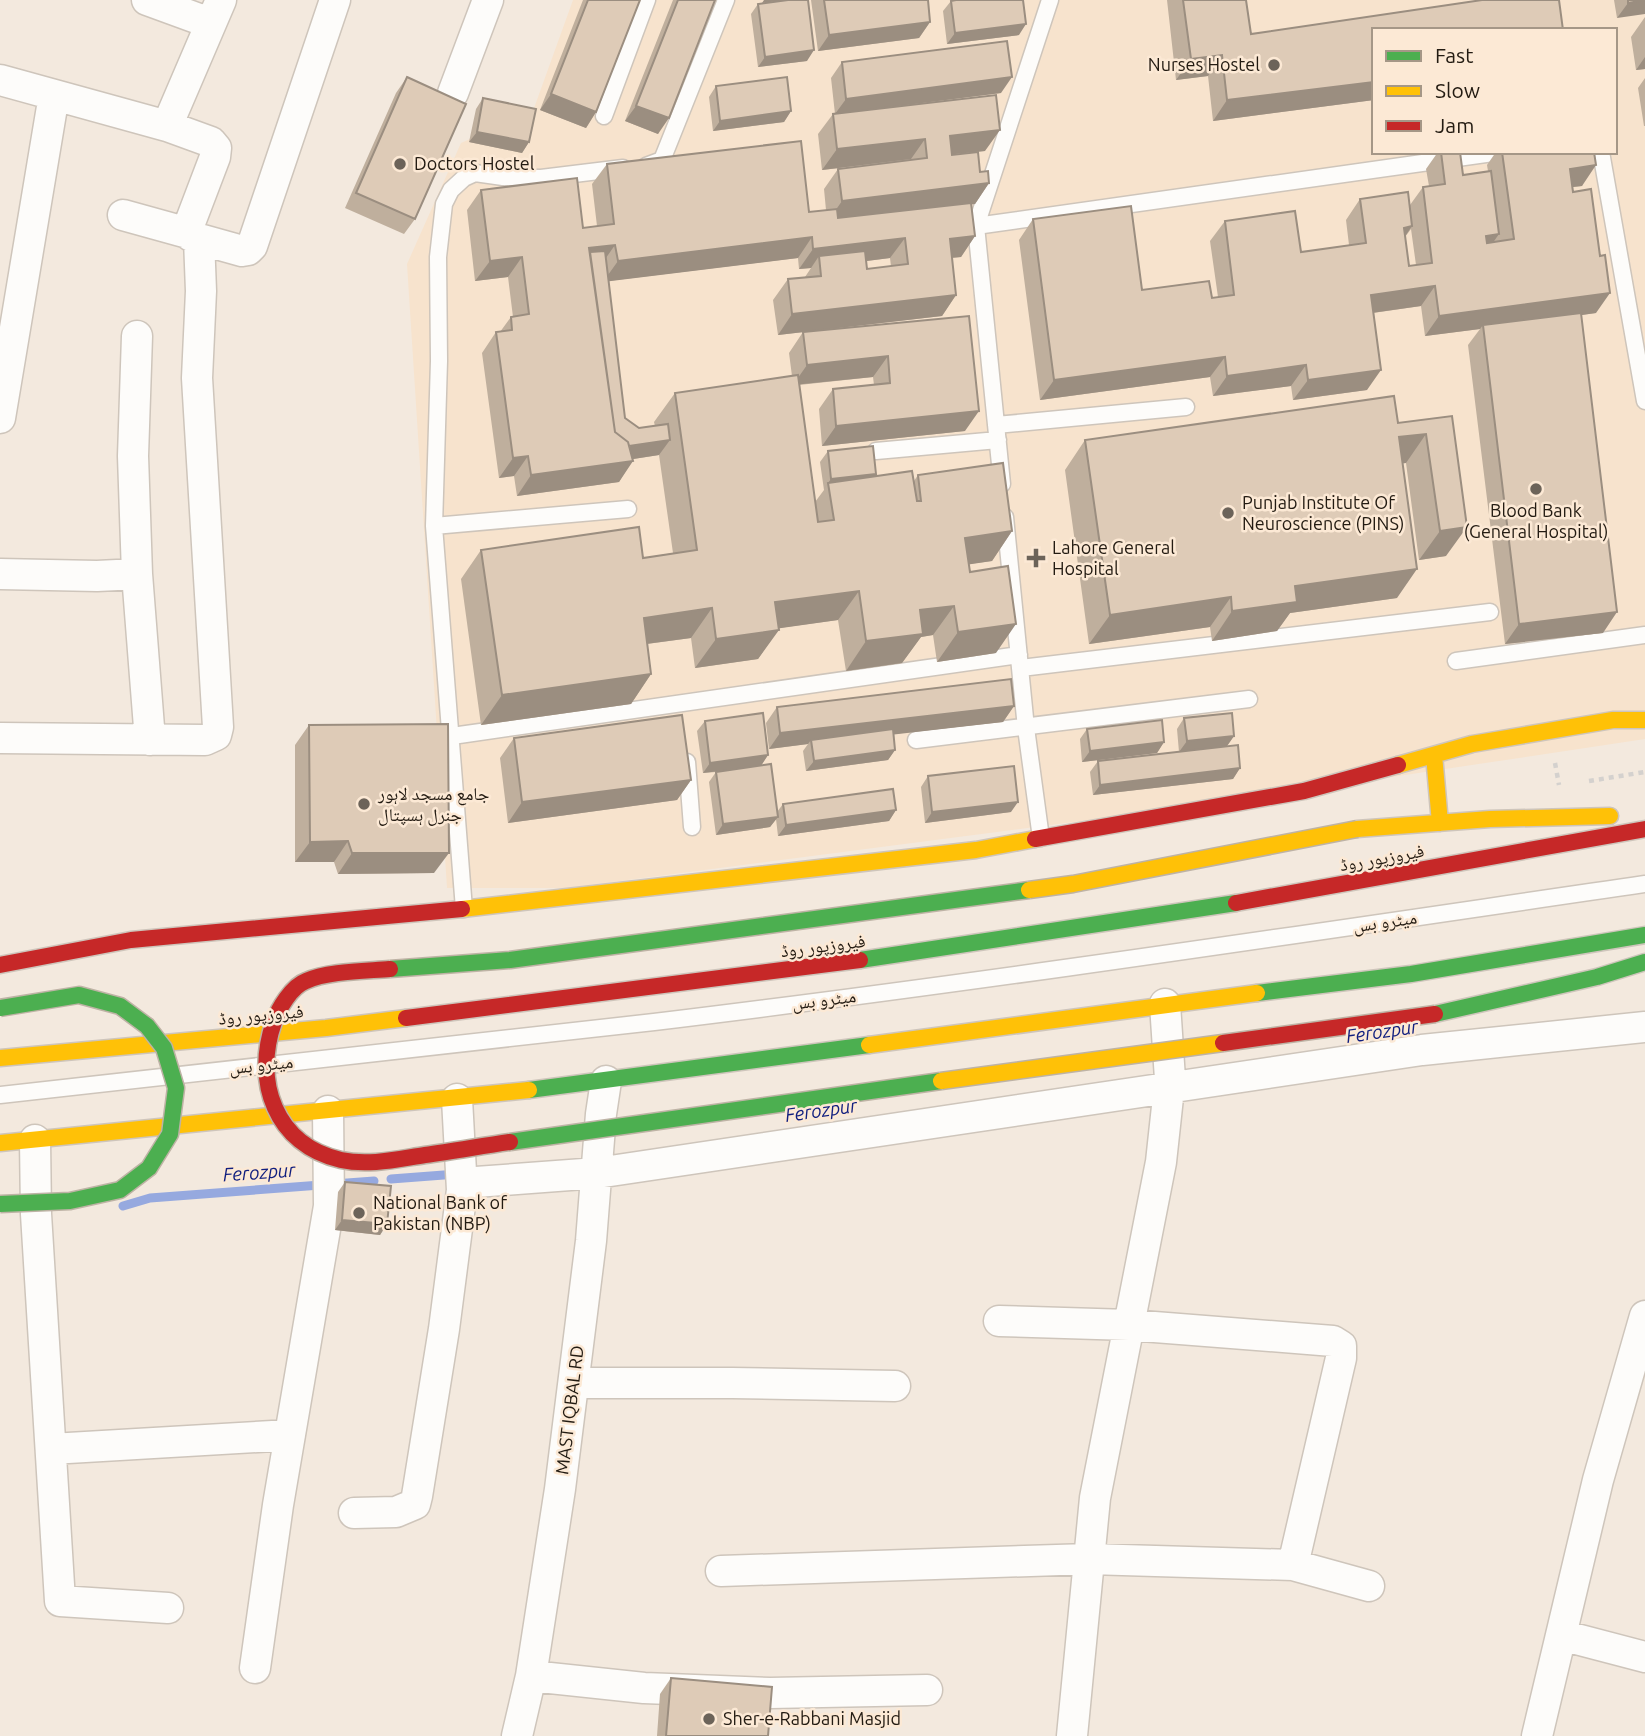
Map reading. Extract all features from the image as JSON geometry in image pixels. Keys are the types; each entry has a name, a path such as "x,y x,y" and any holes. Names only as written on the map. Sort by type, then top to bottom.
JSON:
{"main road":[{"path":"0,965 131,940 464,909 976,850 1304,792 1472,744 1613,720 1645,720"},
{"path":"1434,755 1440,823"},
{"path":"1645,815 1490,819 1357,829 1073,884 510,960 344,973 304,981 279,1007 266,1044 266,1083 279,1119 302,1145 340,1160 374,1163 600,1128 1435,1014 1597,977 1645,962"},
{"name":"فیروزپور روڈ","path":"0,1058 326,1028 926,952 1265,899 1645,829"},
{"path":"0,1143 457,1099 606,1081 1165,1004 1410,974 1645,934"},
{"path":"0,1008 79,995 120,1006 147,1026 164,1048 176,1088 170,1134 149,1168 120,1190 70,1201 0,1204"}],"street":[{"path":"147,0 215,11 167,126"},
{"path":"123,215 242,251 252,246 335,0"},
{"path":"453,93 488,0"},
{"path":"0,80 167,126 211,142 216,148 188,228 194,236 201,290 197,378 218,727 216,735 205,740 0,738"},
{"path":"0,418 54,95"},
{"path":"137,336 133,456 137,574 150,740"},
{"path":"0,574 137,574"},
{"path":"1072,1736 1095,1498 1161,1162 1169,1087 1165,1004"},
{"path":"462,1184 597,1173 1422,1050 1645,1027"},
{"name":"MAST IQBAL RD","path":"517,1736 531,1676 574,1383 606,1081"},
{"path":"354,1513 397,1512 415,1504 417,1496 444,1329 462,1184 457,1099"},
{"path":"255,1668 290,1435 329,1206 328,1111"},
{"path":"35,1140 36,1214 60,1601 169,1608"},
{"path":"1537,1736 1598,1480 1645,1316"},
{"path":"999,1321 1129,1325 1333,1341 1340,1346 1341,1358 1293,1565"},
{"path":"574,1383 895,1386"},
{"path":"51,1449 290,1435"},
{"path":"721,1571 1089,1559 1293,1565 1369,1586"},
{"path":"1561,1634 1645,1657"},
{"path":"531,1676 644,1688 770,1693 927,1690"}],"lane":[{"path":"604,116 647,0"},
{"path":"464,909 434,526 439,361 438,257 443,204 451,190 464,178 475,173 541,178 651,165 662,160 726,0"},
{"path":"1041,838 1026,728 976,226 1050,0"},
{"path":"976,226 1486,154"},
{"path":"1601,154 1645,401"},
{"path":"877,451 1186,407"},
{"path":"434,526 628,509"},
{"path":"452,736 682,710 1020,662 1490,612"},
{"path":"1456,661 1645,635"},
{"path":"916,740 1250,699"},
{"path":"685,745 692,827"},
{"name":"میٹرو بس","path":"0,1096 653,1022 1089,965 1645,884"}],"path":[{"path":"1584,781 1645,772"},
{"path":"1559,785 1572,783"}],"shaded area":[{"name":"Lahore General Hospital","path":"573,0 1645,0 1645,739 1219,803 566,888 447,888 407,264 461,143 533,111"}],"building":[{"path":"588,0 640,0 596,112 551,94"},
{"path":"678,0 715,0 669,118 636,106"},
{"path":"808,0 814,50 765,57 758,4"},
{"path":"824,0 928,0 930,22 829,35"},
{"path":"1023,0 1026,24 955,33 951,1"},
{"path":"1183,0 1246,0 1251,34 1482,0 1559,0 1563,28 1372,28 1372,82 1227,100 1222,55 1191,59"},
{"path":"1007,41 1012,77 846,99 842,62"},
{"name":"Doctors Hostel","path":"407,77 466,104 415,219 356,193"},
{"path":"787,77 791,111 720,121 716,86"},
{"path":"996,95 1000,130 950,136 952,155 978,152 980,172 988,171 989,183 842,201 838,169 927,158 925,139 837,149 833,114"},
{"path":"483,98 536,109 529,142 477,132"},
{"path":"801,141 809,212 837,209 838,218 971,203 975,236 950,239 956,295 792,314 788,279 821,276 819,256 865,251 867,269 908,264 905,238 813,249 812,237 618,261 615,245 589,248 615,432 628,442 633,461 531,475 528,456 513,458 496,332 512,330 511,317 529,314 522,257 490,261 481,190 577,178 583,228 614,224 607,164"},
{"path":"1441,154 1460,154 1463,175 1491,171 1499,234 1486,236 1487,243 1514,239 1502,154 1594,154 1596,165 1570,169 1573,192 1591,189 1600,256 1605,255 1610,293 1439,316 1435,286 1371,295 1381,370 1308,380 1306,365 1227,376 1225,357 1054,380 1033,219 1131,206 1142,290 1209,281 1212,298 1234,295 1225,221 1295,211 1301,252 1366,243 1360,199 1408,192 1412,226 1404,228 1409,266 1432,263 1423,187 1445,184"},
{"path":"605,251 625,418 639,428 668,424 670,440 629,446 628,442 615,432 590,252"},
{"name":"Blood Bank (General Hospital)","path":"1581,313 1617,612 1519,624 1483,325"},
{"path":"969,316 979,411 836,426 833,389 890,383 888,356 807,365 803,332"},
{"path":"798,375 818,522 834,520 828,483 912,471 917,501 921,501 918,475 1003,463 1012,531 965,538 970,572 1008,566 1016,624 958,632 954,606 920,610 923,634 866,641 859,591 775,602 779,630 716,639 712,608 644,618 651,674 502,695 481,550 639,527 643,558 697,550 675,393"},
{"name":"Punjab Institute Of Neuroscience (PINS)","path":"1394,396 1398,423 1452,416 1467,527 1440,531 1426,434 1399,437 1417,569 1295,586 1297,602 1232,611 1231,597 1110,615 1085,440"},
{"path":"873,446 876,474 831,479 828,451"},
{"path":"1011,679 1014,706 780,733 777,707"},
{"path":"763,713 768,755 710,763 705,721"},
{"path":"1232,713 1234,736 1187,741 1184,718"},
{"path":"682,715 691,780 522,802 514,738"},
{"path":"1162,720 1164,742 1090,751 1087,729"},
{"name":"جامع مسجد لاہور جنرل ہسپتال","path":"448,724 449,853 352,853 348,841 310,842 309,725"},
{"path":"893,729 895,750 814,761 811,740"},
{"path":"1238,745 1240,768 1100,785 1098,761"},
{"path":"771,764 778,817 723,824 716,772"},
{"path":"1014,766 1018,802 932,812 928,776"},
{"path":"893,789 896,810 786,825 783,804"},
{"name":"National Bank of Pakistan (NBP)","path":"345,1182 391,1186 387,1224 342,1220"},
{"name":"Sher-e-Rabbani Masjid","path":"671,1678 772,1687 768,1736 666,1736"}],"waterway":[{"name":"Ferozpur","path":"391,1179 457,1174"},
{"name":"Ferozpur","path":"123,1206 150,1198 374,1181"}],"traffic: fast":[{"path":"390,969 510,960 1029,890"},
{"path":"860,960 1236,903"},
{"path":"1257,993 1411,974 1645,935"},
{"path":"1435,1014 1597,977 1645,962"},
{"path":"0,1008 79,995 120,1006 147,1026 164,1048 176,1088 170,1134 149,1168 120,1190 70,1201 0,1204"},
{"path":"529,1090 869,1045"},
{"path":"510,1142 941,1081"}],"traffic: slow":[{"path":"1398,765 1472,744 1613,720 1645,720"},
{"path":"1434,755 1440,823"},
{"path":"1357,829 1490,819 1610,816"},
{"path":"1029,890 1073,884 1357,829"},
{"path":"462,909 976,850 1035,839"},
{"path":"869,1045 1257,993"},
{"path":"0,1058 326,1028 406,1018"},
{"path":"941,1081 1223,1043"},
{"path":"0,1143 529,1090"}],"traffic: jam":[{"path":"1035,839 1304,791 1398,765"},
{"path":"1236,903 1645,829"},
{"path":"0,965 131,940 462,909"},
{"path":"406,1018 860,960"},
{"path":"390,969 325,975 301,984 286,998 274,1022 266,1066 275,1108 285,1125 300,1140 318,1152 352,1162 383,1161 510,1142"},
{"path":"1223,1043 1435,1014"}],"place":[{"name":"Nurses Hostel","path":"1274,65"},
{"name":"Doctors Hostel","path":"400,164"},
{"name":"Blood Bank (General Hospital)","path":"1536,489"},
{"name":"Punjab Institute Of Neuroscience (PINS)","path":"1228,513"},
{"name":"Lahore General Hospital","path":"1036,558"},
{"name":"جامع مسجد لاہور جنرل ہسپتال","path":"364,804"},
{"name":"National Bank of Pakistan (NBP)","path":"359,1213"},
{"name":"Sher-e-Rabbani Masjid","path":"709,1719"}]}
